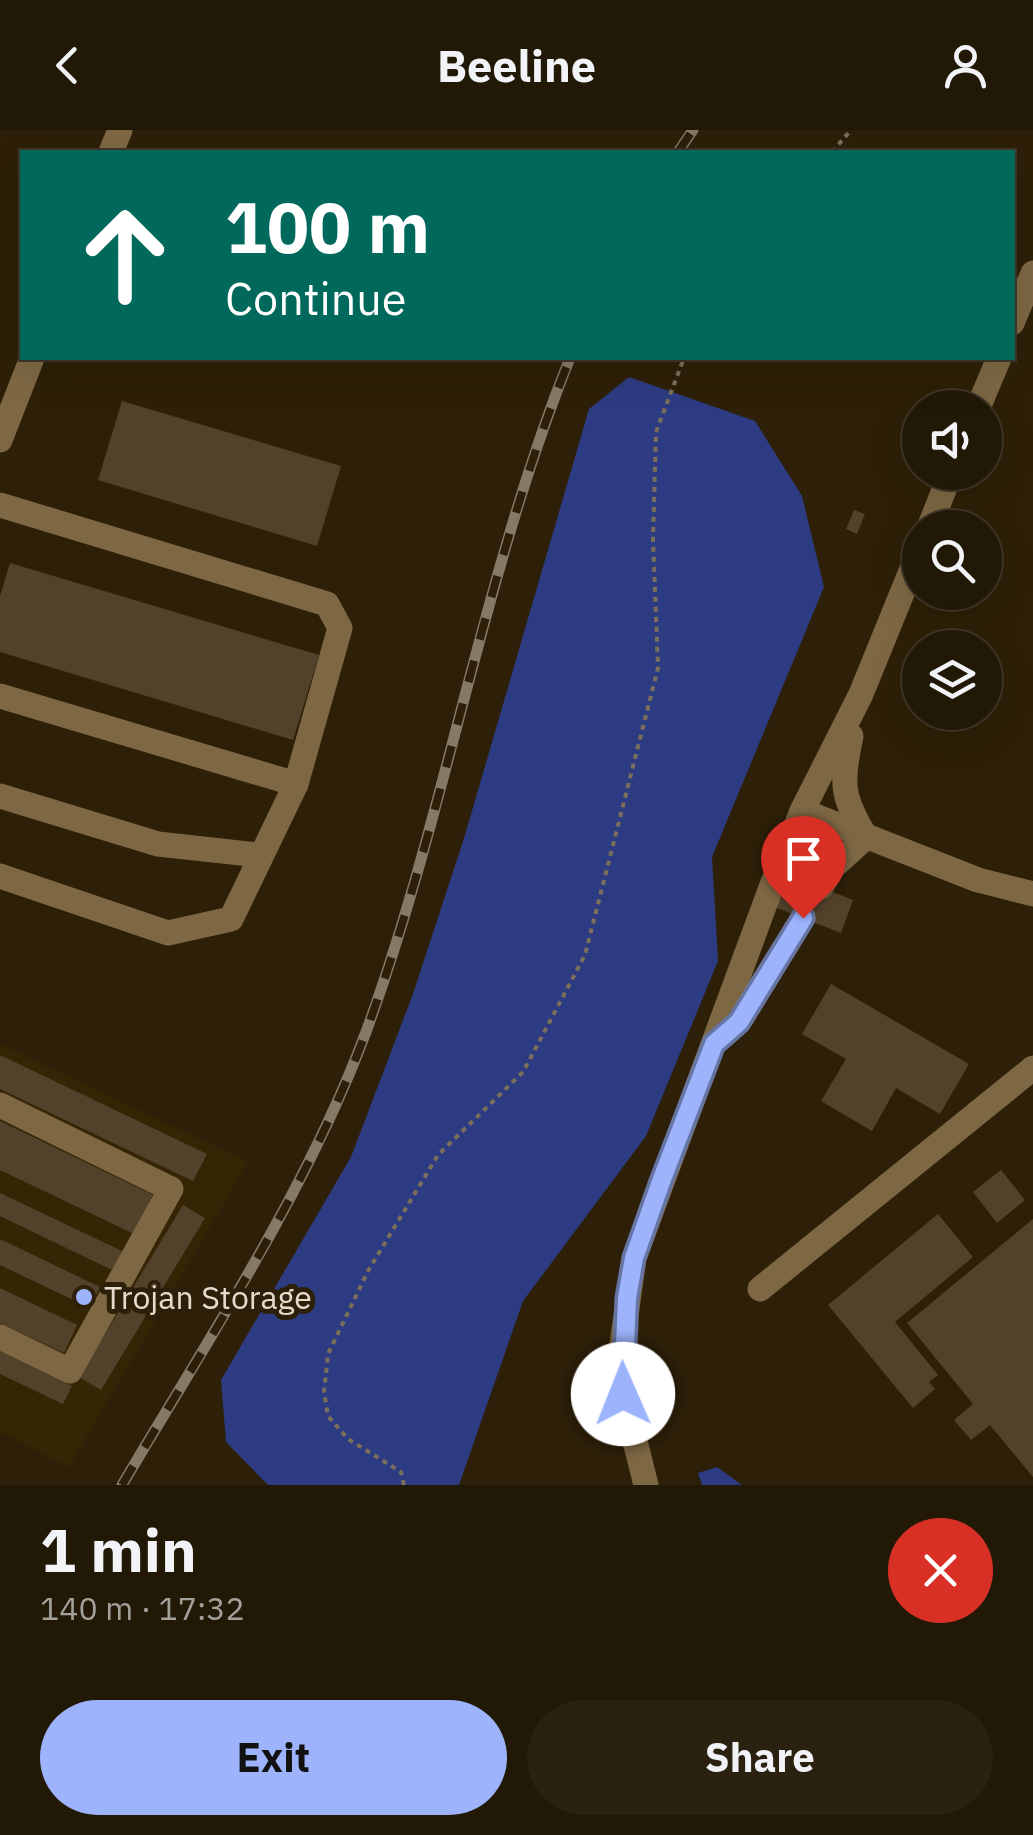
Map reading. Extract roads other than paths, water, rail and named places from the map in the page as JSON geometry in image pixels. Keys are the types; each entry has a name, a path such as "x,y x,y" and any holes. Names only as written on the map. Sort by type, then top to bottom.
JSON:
{"street":[{"path":"1015,317 1033,274"},
{"path":"0,440 31,360"},
{"path":"985,390 997,360"},
{"path":"0,506 327,604 340,628 296,784 258,854 231,919 168,933 0,876"},
{"path":"646,1485 623,1394 627,1298 644,1228 802,810 861,694 902,593"},
{"path":"861,694 842,778 849,810 866,837"},
{"path":"0,696 296,784"},
{"path":"0,796 158,844 258,854"},
{"path":"802,810 978,880 1033,894"},
{"path":"821,887 833,867 866,837"},
{"path":"714,1044 739,1022 803,918"},
{"path":"760,1289 1033,1068"},
{"path":"0,1104 172,1189 70,1371 0,1337"}],"railway":[{"path":"679,150 693,130"},
{"path":"122,1485 285,1207 315,1150 366,1032 420,864 512,524 569,360"}],"place":[{"name":"Trojan Storage","path":"84,1297"}]}
